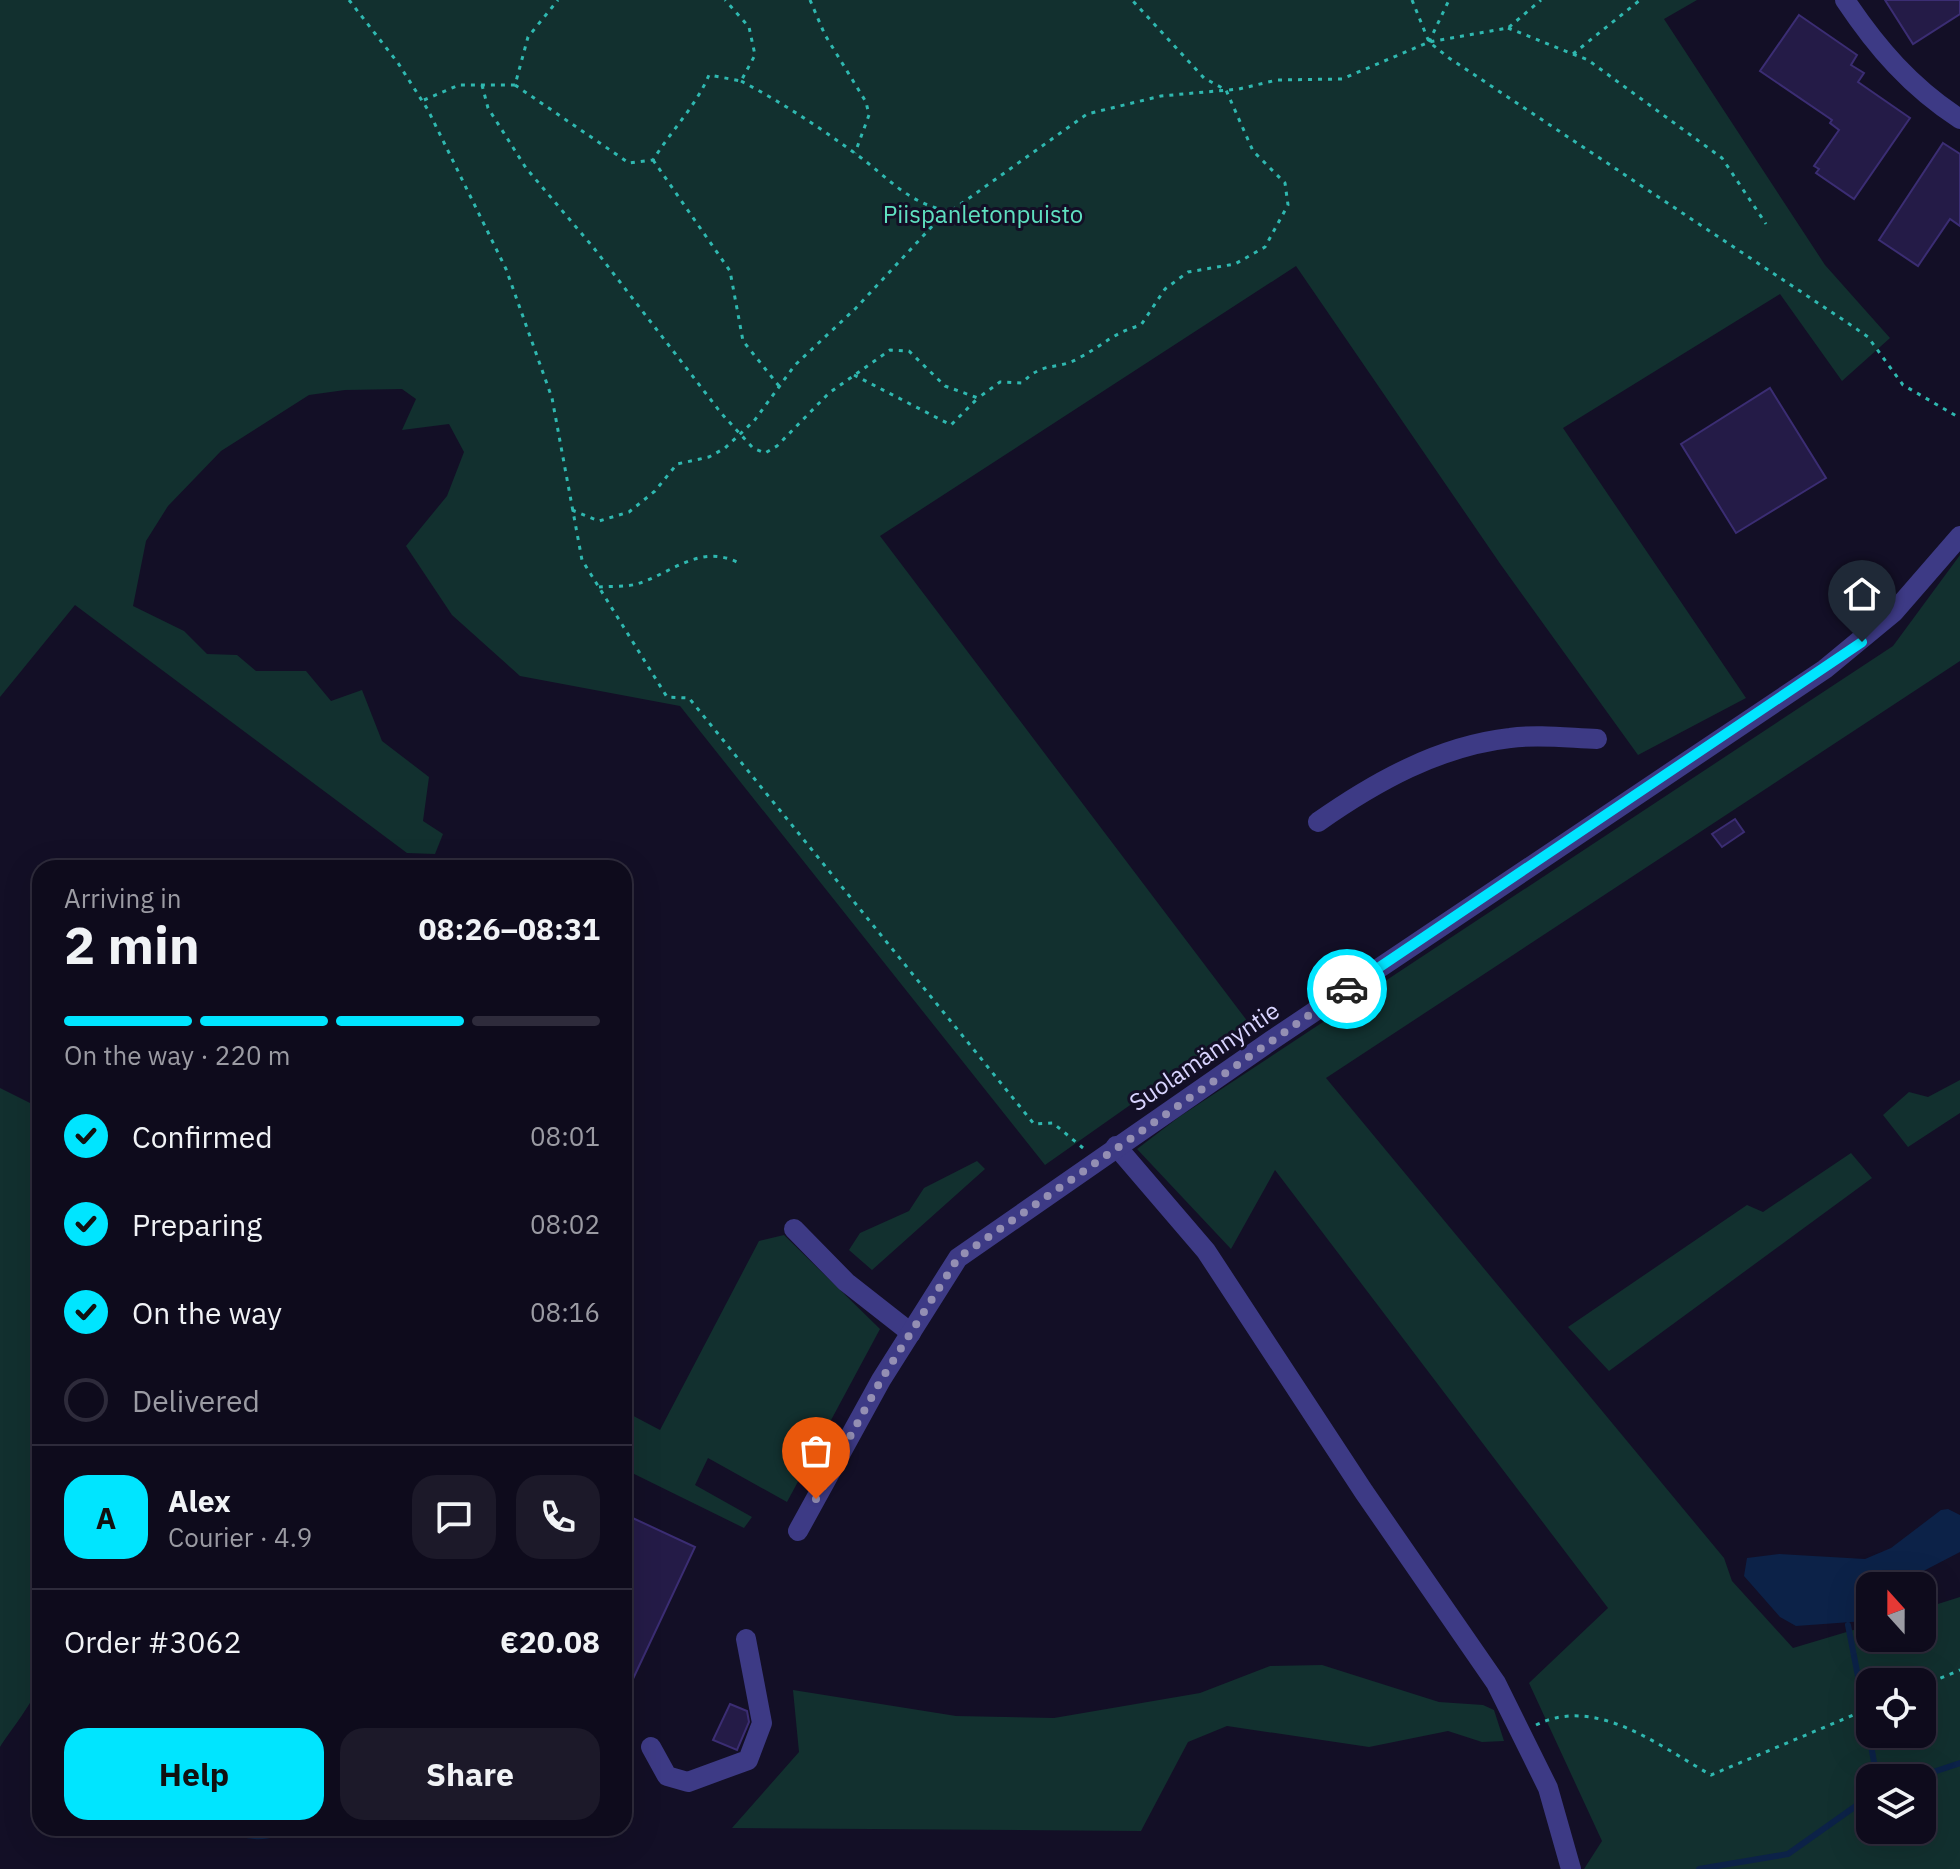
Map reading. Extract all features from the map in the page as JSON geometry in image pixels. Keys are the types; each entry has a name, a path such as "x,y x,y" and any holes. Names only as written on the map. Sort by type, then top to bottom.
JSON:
{"street":[{"path":"1845,0 1878,50 1960,119"},
{"name":"Suolamännyntie","path":"798,1531 881,1380 958,1258 1116,1146 1825,669 1894,612 1960,536"},
{"path":"1318,822 1372,784 1443,754 1510,738 1597,739"},
{"path":"1116,1146 1206,1251 1364,1492 1496,1683 1548,1788 1571,1869"},
{"path":"794,1229 846,1282 911,1333"},
{"path":"651,1747 667,1776 688,1782 748,1760 762,1723 746,1639"}],"path":[{"path":"349,0 422,101 473,199 532,337 552,398 582,560 667,697 689,698 1034,1124 1053,1123 1097,1160"},
{"path":"515,85 528,37 558,0"},
{"path":"725,0 749,27 755,55 741,81"},
{"path":"810,0 825,35 866,102 869,115 855,153"},
{"path":"854,375 951,425 978,398 1000,382 1022,383 1035,369 1077,360 1113,333 1141,325 1165,289 1188,272 1235,264 1265,247 1288,205 1285,183 1253,151 1226,90 1204,78 1132,0"},
{"path":"1412,0 1429,42 1506,98 1868,337 1903,385 1960,418"},
{"path":"1429,42 1449,0"},
{"path":"572,510 599,521 629,512 655,491 677,464 709,457 741,435 795,365 952,211 1087,114 1161,96 1226,90 1277,80 1342,79 1429,42 1508,28 1541,0"},
{"path":"1573,54 1640,0"},
{"path":"1508,28 1588,60 1722,158 1766,224"},
{"path":"422,101 459,85 515,85 629,163 653,160 684,113 700,97 709,75 741,81 774,98 855,153 916,202 952,211"},
{"path":"482,85 488,108 526,168 741,435 765,453 777,446 829,393 890,350 909,351 945,386 978,398"},
{"path":"653,160 730,271 743,341 779,386"},
{"path":"599,587 636,584 680,562 725,556 739,563"},
{"path":"1936,1680 1960,1670"},
{"path":"1521,1733 1557,1715 1610,1720 1711,1775 1856,1714"}],"green space":[{"name":"Piispanletonpuisto","path":"0,0 1697,0 1664,19 1825,265 1890,338 1842,381 1780,294 1563,428 1746,698 1638,755 1501,565 1296,266 880,536 1248,1022 1045,1165 680,706 520,676 452,615 406,546 447,496 464,452 449,424 402,430 416,399 402,389 345,390 309,395 221,451 168,506 146,541 133,606 184,631 207,654 237,655 256,671 306,671 331,701 362,690 382,741 429,777 423,821 443,834 435,854 407,853 75,605 0,697"},
{"path":"1960,555 1960,661 1326,1078 1724,1558 1732,1581 1793,1648 1856,1629 1856,1652 1936,1652 1936,1605 1960,1597 1960,1869 1584,1869 1602,1841 1529,1683 1608,1608 1275,1170 1231,1249 1137,1149 1179,1117 1893,646"},
{"path":"1960,1080 1960,1113 1908,1147 1883,1115 1909,1092 1928,1097"},
{"path":"0,1088 32,1104 32,1699 0,1747"},
{"path":"1851,1153 1872,1178 1609,1371 1568,1327 1747,1205 1763,1212"},
{"path":"977,1161 985,1169 872,1270 849,1250 860,1233 909,1211 924,1188"},
{"path":"784,1235 880,1329 787,1502 708,1458 695,1485 752,1517 744,1528 632,1473 632,1415 660,1430 759,1241"},
{"path":"1322,1665 1439,1702 1483,1705 1494,1710 1504,1741 1482,1742 1448,1731 1369,1747 1227,1726 1188,1742 1141,1831 732,1828 799,1752 793,1690 956,1716 1054,1718 1200,1693 1270,1666"}],"water":[{"path":"1948,1509 1960,1515 1960,1552 1921,1572 1856,1572 1856,1622 1796,1626 1780,1617 1744,1576 1747,1558 1779,1554 1865,1559 1891,1548 1941,1510"},
{"path":"240,1836 277,1836 267,1839"}],"building":[{"path":"1885,0 1960,0 1960,14 1913,44"},
{"path":"1799,15 1857,55 1851,65 1864,73 1858,82 1910,118 1854,199 1816,173 1819,169 1814,166 1839,130 1830,123 1832,120 1760,71"},
{"path":"1943,143 1960,154 1960,226 1950,219 1918,266 1879,240"},
{"path":"1770,388 1826,478 1736,533 1681,444"},
{"path":"1735,819 1744,832 1722,847 1712,834"},
{"path":"632,1518 695,1547 632,1681"},
{"path":"730,1704 747,1711 749,1722 737,1750 713,1740"}],"waterway":[{"path":"1848,1625 1856,1668"},
{"path":"1871,1748 1874,1764"},
{"path":"1936,1771 1960,1763"},
{"path":"1699,1869 1788,1854 1856,1806"}],"way so far":[{"path":"816,1499 881,1380 958,1258 1347,989"}],"route":[{"path":"1347,989 1862,642"}]}
